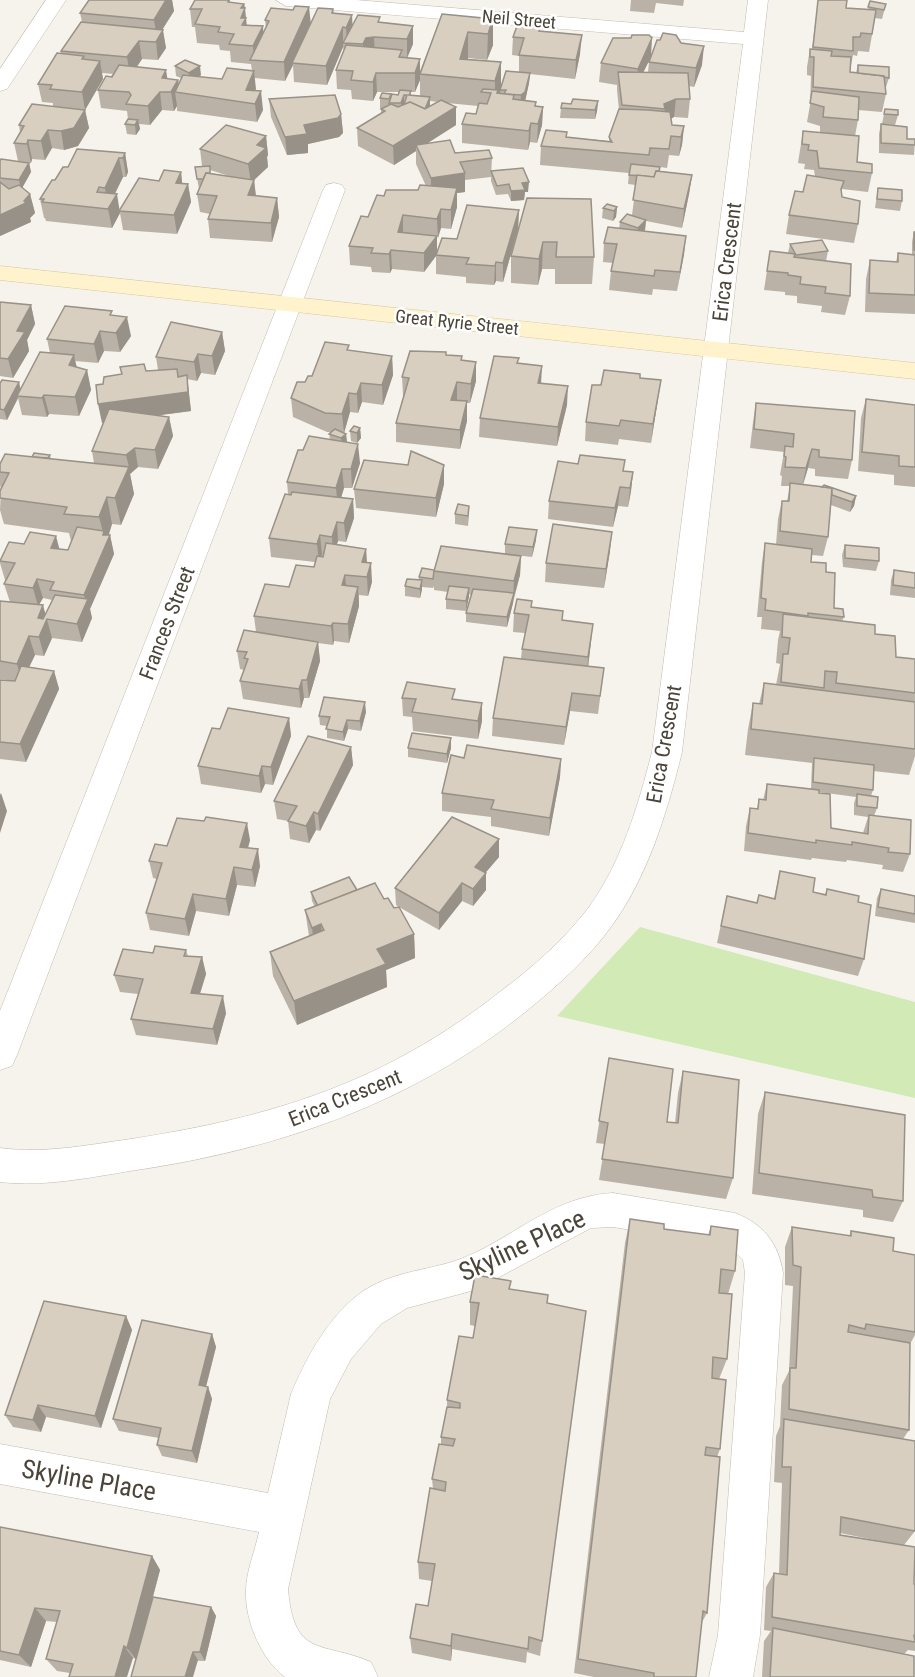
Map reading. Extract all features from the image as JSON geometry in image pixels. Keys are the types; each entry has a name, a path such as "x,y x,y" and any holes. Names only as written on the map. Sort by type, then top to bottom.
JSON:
{"main road":[{"name":"Great Ryrie Street","path":"0,273 915,371"}],"street":[{"path":"0,85 56,0"},
{"name":"Neil Street","path":"286,0 753,39"},
{"name":"Erica Crescent","path":"0,1165 48,1166 226,1140 347,1102 452,1049 496,1017 553,969 591,929 618,890 638,849 652,809 667,752 758,0"},
{"name":"Frances Street","path":"0,1055 334,190"},
{"name":"Skyline Place","path":"356,1677 310,1668 291,1654 274,1631 268,1611 267,1589 311,1394 341,1340 367,1311 400,1292 462,1277 572,1218 591,1211 613,1210 735,1230 749,1237 758,1248 765,1273 739,1635 731,1677"},
{"name":"Skyline Place","path":"0,1464 284,1516"}],"green space":[{"path":"640,927 915,1002 915,1098 557,1016"}],"building":[{"path":"89,0 166,0 154,20 80,13"},
{"path":"195,0 229,0 228,2 244,4 241,8 245,8 241,18 246,18 242,25 263,26 253,46 229,44 234,34 218,32 220,27 195,24 202,9 190,9"},
{"path":"818,0 847,0 846,8 876,10 872,34 861,33 860,37 853,37 853,51 813,47"},
{"path":"870,1 886,4 884,10 868,7"},
{"path":"295,6 309,7 284,62 250,60 269,21 265,20 271,8 293,10"},
{"path":"318,8 333,9 332,13 352,15 346,28 343,27 326,66 292,63"},
{"path":"442,14 493,19 488,34 468,32 460,59 501,62 495,81 420,74"},
{"path":"358,15 380,17 378,22 413,26 407,39 374,37 366,38 363,44 343,43"},
{"path":"81,22 163,30 156,42 139,41 127,57 61,51"},
{"path":"518,23 541,25 539,31 582,35 576,60 519,55 524,38 513,37"},
{"path":"663,33 676,35 681,43 704,46 696,68 649,62 657,40 660,40"},
{"path":"632,35 649,35 652,38 638,69 601,63 613,38 631,38"},
{"path":"346,45 402,50 399,57 420,59 415,73 376,73 373,82 351,80 353,71 336,70"},
{"path":"810,49 832,51 831,56 851,57 850,72 884,76 886,94 813,87 814,57 810,57"},
{"path":"57,53 84,56 82,59 100,61 82,92 50,89 52,85 38,84"},
{"path":"185,60 200,66 189,73 175,66"},
{"path":"119,65 166,70 162,78 178,80 171,92 160,92 148,106 126,104 131,95 129,92 98,90 106,76 112,77"},
{"path":"858,65 889,67 889,78 858,73"},
{"path":"227,68 254,71 246,90 261,91 255,104 175,92 183,75 222,79"},
{"path":"506,71 530,73 525,92 521,95 504,94 506,90 500,90"},
{"path":"618,72 688,73 690,99 676,99 664,104 665,109 622,105"},
{"path":"483,89 498,90 497,93 514,95 513,99 536,102 535,106 543,107 538,124 531,123 529,131 462,124 466,113 476,114 479,103 487,104 491,93 481,92"},
{"path":"400,90 411,91 409,95 430,97 425,109 410,102 404,105 407,95 404,95 401,103 389,103 392,94 398,95"},
{"path":"812,91 859,97 858,120 823,117 824,107 810,103"},
{"path":"382,93 391,94 389,99 380,98"},
{"path":"335,95 341,114 338,118 304,125 307,134 285,137 269,99"},
{"path":"573,99 598,101 595,110 561,108 562,103 571,104"},
{"path":"441,100 456,107 393,146 357,128 385,111 381,109 391,104 398,107 410,102 425,109"},
{"path":"32,104 85,110 74,128 61,131 48,130 41,141 28,140 27,144 14,143 24,126 19,125"},
{"path":"619,109 670,112 672,125 684,126 681,137 671,136 669,149 650,148 649,155 541,146 546,130 567,132 566,137 612,142 609,137"},
{"path":"885,109 898,110 898,115 884,114"},
{"path":"128,119 138,120 135,125 125,124"},
{"path":"881,124 907,127 907,139 915,139 915,145 881,143"},
{"path":"226,125 266,136 257,145 266,148 248,164 200,149"},
{"path":"803,131 859,136 857,162 872,164 872,173 819,168 817,151 808,150 809,145 802,144"},
{"path":"450,140 455,153 489,150 492,158 460,162 465,173 431,178 416,145"},
{"path":"77,149 125,153 123,158 119,158 105,188 99,187 97,192 117,194 108,209 42,202 44,199 40,199 63,167 68,167"},
{"path":"1,159 29,163 19,180 0,178"},
{"path":"631,164 660,167 654,177 629,175"},
{"path":"210,166 210,173 206,173 203,179 197,179 195,167"},
{"path":"523,168 529,182 522,183 525,190 511,191 509,184 497,186 491,171"},
{"path":"164,170 181,172 176,183 188,184 174,215 119,211 139,178 159,181"},
{"path":"656,171 692,175 684,209 633,200 637,175 654,177"},
{"path":"206,173 254,180 248,195 277,198 271,223 208,219 217,196 197,194"},
{"path":"807,175 844,181 841,189 842,197 860,201 858,224 789,215 795,191 803,192"},
{"path":"0,182 9,189 19,185 30,194 24,201 26,203 0,215"},
{"path":"420,185 457,188 451,210 441,209 437,219 403,215 398,232 437,236 424,253 391,250 389,254 371,253 373,248 349,246 361,216 368,217 377,195 384,196 386,190 418,190"},
{"path":"878,188 902,190 902,201 877,199"},
{"path":"527,198 591,199 594,257 556,257 557,242 543,242 539,259 511,256"},
{"path":"607,204 617,207 614,211 603,208"},
{"path":"467,205 519,210 503,263 496,262 495,266 466,264 469,258 436,255 442,238 457,239"},
{"path":"627,214 646,220 638,228 620,222"},
{"path":"608,227 686,236 680,272 655,270 654,276 611,271 617,244 604,243"},
{"path":"822,240 828,251 796,255 790,244"},
{"path":"770,251 795,254 794,257 851,264 850,296 825,293 826,287 800,284 801,277 767,271"},
{"path":"898,253 915,255 915,295 869,293 870,260 898,262"},
{"path":"0,302 31,305 17,331 25,332 8,359 0,358"},
{"path":"65,306 112,311 110,315 127,317 116,333 100,331 94,344 47,339"},
{"path":"171,322 222,332 212,356 198,354 194,362 156,357"},
{"path":"325,342 349,345 347,350 392,356 382,385 361,383 357,394 349,393 342,414 325,413 291,398 297,382 305,382 308,376 312,376"},
{"path":"410,351 446,352 446,355 462,356 461,360 476,362 471,384 457,382 451,400 467,401 460,430 396,423 409,378 402,377"},
{"path":"40,352 74,355 69,365 87,370 75,397 17,396"},
{"path":"494,356 519,358 517,363 542,366 538,383 568,386 558,427 480,418"},
{"path":"144,364 146,371 177,369 178,377 187,375 188,392 98,404 96,385 103,384 104,377 122,374 120,367"},
{"path":"604,370 640,374 640,378 661,380 653,424 621,420 619,426 586,422 592,385 601,385"},
{"path":"2,380 19,382 4,410 0,409"},
{"path":"866,399 915,405 915,467 899,466 899,456 862,452"},
{"path":"756,403 855,411 852,460 819,457 819,450 812,449 806,468 785,467 785,446 793,447 794,434 754,429"},
{"path":"109,409 169,417 155,450 135,448 126,455 92,451"},
{"path":"354,426 360,428 357,433 350,431"},
{"path":"335,429 346,434 341,438 329,434"},
{"path":"309,436 358,444 351,469 342,469 336,488 287,482 298,450 303,450"},
{"path":"411,451 444,465 436,498 354,489 364,460 408,465"},
{"path":"34,453 50,455 48,458 32,457"},
{"path":"5,454 129,467 115,498 107,497 99,517 64,514 67,507 0,498 0,491 9,473 0,472 0,464"},
{"path":"580,455 625,460 623,471 633,472 630,488 620,487 615,508 549,501 558,461 578,464"},
{"path":"790,483 832,488 828,537 780,531 782,501 789,501"},
{"path":"824,485 856,496 852,502 832,495 832,488 822,487"},
{"path":"292,492 353,499 344,523 337,522 332,537 320,535 317,544 269,538 285,494 291,495"},
{"path":"458,504 469,506 468,516 455,514"},
{"path":"553,524 612,532 606,569 546,563"},
{"path":"77,527 104,531 103,535 110,535 84,595 50,590 54,582 37,579 33,588 4,584 15,563 0,561 9,542 24,544 30,532 56,536 51,548 68,550"},
{"path":"509,527 537,530 533,547 505,544"},
{"path":"326,543 366,549 362,562 371,563 367,577 345,575 342,585 358,587 348,624 333,623 331,626 254,616 265,584 289,587 296,565 314,567 317,556 323,557"},
{"path":"765,543 812,549 811,562 826,563 826,572 835,573 834,608 843,609 844,617 808,613 808,616 765,610 766,599 761,598"},
{"path":"845,545 879,548 879,561 845,558"},
{"path":"441,546 521,556 514,581 434,571"},
{"path":"422,568 434,570 433,579 419,577"},
{"path":"894,570 915,573 915,588 893,585"},
{"path":"407,579 422,580 420,589 405,586"},
{"path":"449,586 469,588 466,601 446,599"},
{"path":"473,589 514,593 507,617 466,613"},
{"path":"55,595 88,599 77,624 47,619 39,637 29,636 17,664 0,661 0,601 43,605 38,618 43,619"},
{"path":"517,599 532,601 531,607 563,611 562,620 593,624 588,657 522,649 529,615 514,613"},
{"path":"783,614 875,625 875,634 895,636 896,657 915,659 915,693 836,683 837,672 825,671 824,688 781,682 783,654 788,654 790,638 782,637"},
{"path":"244,630 318,642 307,680 302,680 299,689 240,681 248,659 244,658 247,652 237,651"},
{"path":"504,657 604,668 600,696 572,693 566,727 493,718"},
{"path":"21,666 54,671 20,744 0,742 0,680 15,681"},
{"path":"407,682 455,689 452,699 482,703 478,721 412,712 416,699 402,698"},
{"path":"764,683 915,702 915,749 751,729 753,703 762,704"},
{"path":"324,697 365,702 360,721 347,720 343,732 326,729 330,717 319,716"},
{"path":"228,708 289,718 271,767 262,766 259,776 198,766 212,728 220,729"},
{"path":"412,733 451,738 447,754 408,748"},
{"path":"308,736 351,747 318,814 314,812 306,826 288,821 297,806 274,801"},
{"path":"467,745 561,759 550,818 491,809 494,800 442,793 451,755 464,758"},
{"path":"814,758 874,765 873,790 813,782"},
{"path":"767,784 819,790 819,793 830,794 831,828 868,834 869,815 911,820 910,854 888,852 889,848 852,842 852,845 816,840 816,843 748,833 750,808 758,809 759,799 766,800"},
{"path":"857,794 878,797 877,808 857,806"},
{"path":"206,817 247,823 240,847 258,849 252,870 234,867 226,899 193,894 185,919 146,913 162,863 149,861 155,844 167,846 177,818 204,821"},
{"path":"452,817 499,839 475,867 486,873 473,889 462,883 439,913 395,888"},
{"path":"780,871 815,878 813,892 826,895 827,889 859,896 858,902 871,905 864,959 721,926 727,896 757,903 759,895 775,899"},
{"path":"349,877 357,890 318,906 311,892"},
{"path":"375,883 384,899 388,898 394,908 399,907 414,934 377,949 386,964 294,1001 270,952 324,930 321,924 312,928 305,910"},
{"path":"881,889 915,896 915,914 878,907"},
{"path":"155,946 186,950 184,956 202,957 191,993 223,996 213,1029 131,1019 143,979 114,975 123,949 153,953"},
{"path":"609,1058 673,1069 667,1122 678,1123 683,1071 739,1080 733,1178 602,1159 608,1123 599,1121"},
{"path":"765,1092 905,1115 903,1201 873,1197 872,1190 759,1173"},
{"path":"630,1219 664,1224 664,1229 710,1235 711,1226 738,1230 735,1271 721,1269 719,1293 732,1294 727,1359 713,1357 712,1378 726,1380 720,1449 706,1447 705,1455 720,1457 707,1613 703,1611 696,1677 654,1677 654,1673 578,1659"},
{"path":"792,1227 851,1236 851,1231 894,1238 893,1251 915,1255 915,1332 866,1324 865,1329 849,1325 848,1332 910,1343 909,1430 789,1409 790,1368 796,1368 801,1267 793,1265"},
{"path":"475,1275 511,1281 509,1289 548,1295 547,1303 586,1311 542,1641 529,1637 528,1649 452,1634 451,1646 410,1638 416,1604 428,1606 435,1564 418,1562 430,1488 445,1491 446,1482 432,1479 439,1444 453,1446 455,1439 441,1437 447,1407 460,1408 460,1403 447,1400 459,1336 473,1338 479,1303 470,1302"},
{"path":"44,1301 126,1316 95,1416 38,1405 33,1420 5,1415"},
{"path":"142,1320 212,1334 199,1385 208,1387 192,1451 157,1445 161,1428 113,1419"},
{"path":"784,1419 915,1441 915,1531 841,1517 840,1535 915,1547 915,1642 772,1617 774,1573 787,1575 791,1467 782,1467"},
{"path":"0,1527 152,1556 127,1648 124,1646 115,1677 69,1677 73,1664 46,1659 60,1611 35,1608 19,1655 0,1651"},
{"path":"153,1597 211,1607 200,1652 193,1652 185,1677 131,1677"},
{"path":"773,1628 914,1656 914,1677 770,1677"}]}
